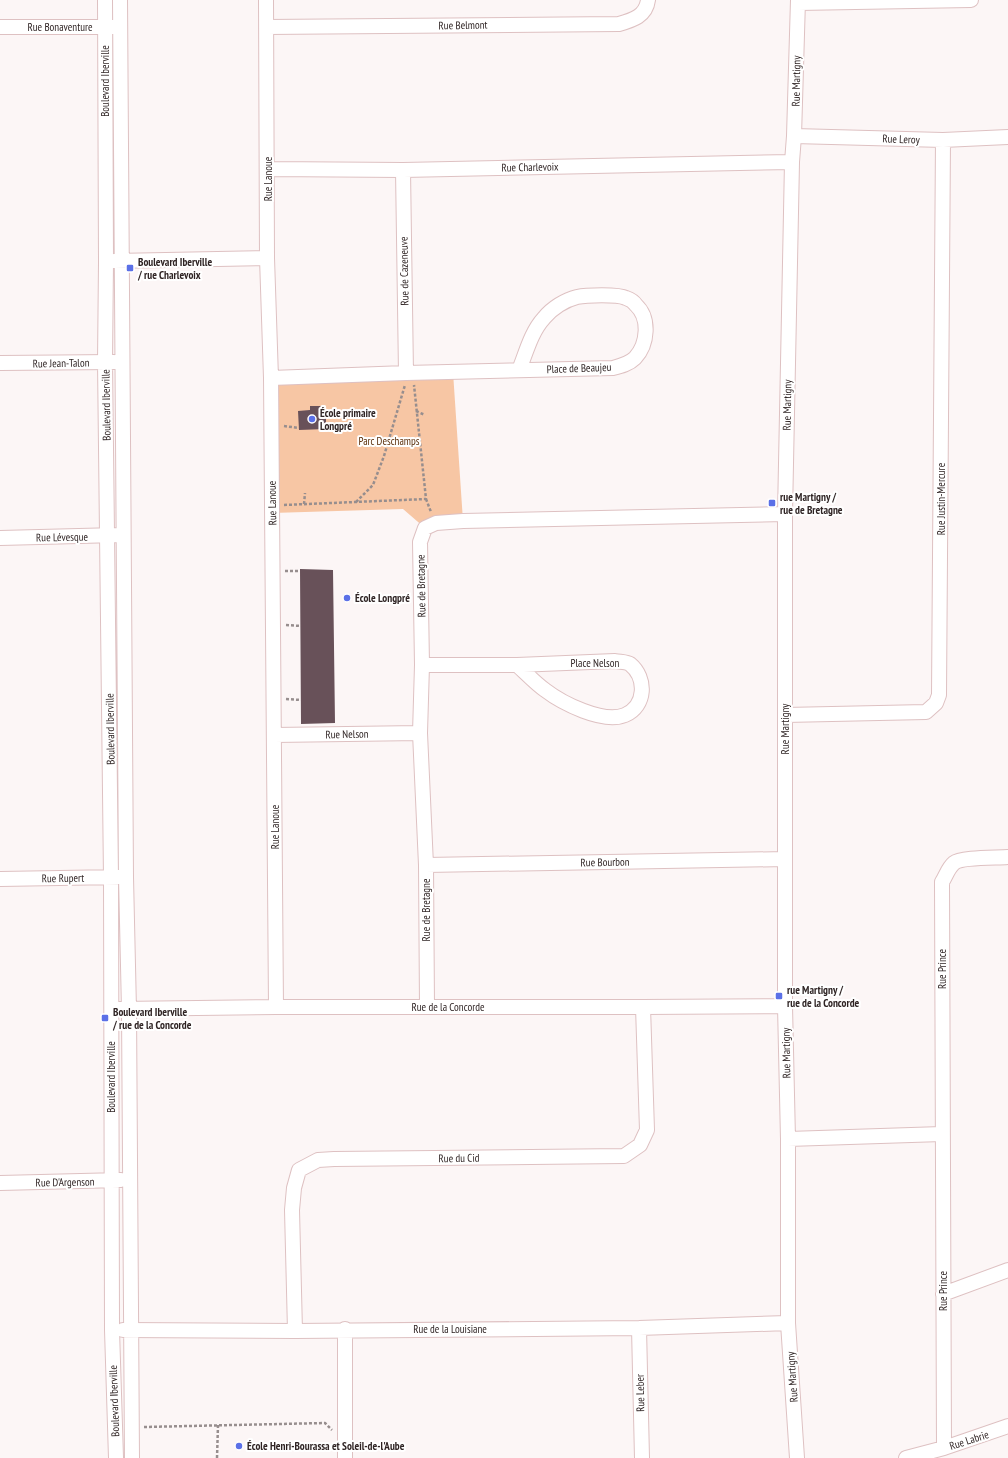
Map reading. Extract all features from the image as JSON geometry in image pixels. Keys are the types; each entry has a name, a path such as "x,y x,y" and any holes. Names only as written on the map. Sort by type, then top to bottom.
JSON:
{"street":[{"name":"Boulevard Iberville","path":"105,0 105,362 111,878 112,1330 116,1458"},
{"name":"Boulevard Iberville","path":"120,0 126,877 129,1010 132,1458"},
{"name":"Rue Lanoue","path":"266,0 268,169 267,258 271,378 276,1007"},
{"name":"Rue Belmont","path":"266,27 619,24 632,21 641,15 647,7 648,0"},
{"path":"798,1 971,0"},
{"name":"Rue Martigny","path":"797,1458 788,1323 788,1139 785,1006 785,514 792,162 798,1"},
{"name":"Rue Bonaventure","path":"0,27 121,27"},
{"name":"Rue Leroy","path":"794,136 943,140 1008,137"},
{"name":"Rue Justin-Mercure","path":"785,715 926,712 936,703 940,695 943,140"},
{"name":"Rue Charlevoix","path":"268,169 403,170 792,162"},
{"name":"Rue de Cazeneuve","path":"403,170 410,378"},
{"path":"106,262 122,260 267,258"},
{"name":"Place de Beaujeu","path":"271,378 410,378 519,370 613,368 626,364 634,358 642,348 646,333 645,319 637,305 626,297 577,297 559,304 544,318 531,338 519,370"},
{"name":"Rue Jean-Talon","path":"0,363 122,362"},
{"name":"Rue de Bretagne","path":"427,1007 426,864 420,733 422,665 420,542 425,528 436,523 463,521 785,514"},
{"name":"Rue Lévesque","path":"0,538 124,535"},
{"name":"Place Nelson","path":"422,665 517,665 615,661 629,663 637,672 642,682 642,693 639,704 632,711 624,715 612,717 591,714 569,704 545,690 517,665"},
{"name":"Rue Nelson","path":"274,735 420,733"},
{"name":"Rue Prince","path":"944,1448 942,882 949,869 955,862 968,859 1008,857"},
{"name":"Rue Bourbon","path":"426,864 785,860"},
{"name":"Rue Rupert","path":"0,879 126,877"},
{"name":"Rue de la Concorde","path":"111,1009 129,1010 276,1007 785,1006"},
{"name":"Rue du Cid","path":"295,1331 292,1210 294,1188 299,1170 318,1160 334,1159 624,1156 640,1145 647,1130 643,1007"},
{"path":"788,1139 942,1134"},
{"name":"Rue D'Argenson","path":"0,1183 129,1180"},
{"path":"943,1294 1008,1270"},
{"name":"Rue de la Louisiane","path":"112,1330 295,1331 639,1328 788,1323"},
{"name":"Rue Leber","path":"639,1328 642,1458"},
{"path":"345,1330 345,1458"},
{"name":"Rue Labrie","path":"906,1458 944,1448 1008,1426"}],"path":[{"path":"272,505 426,499 416,410 410,378"},
{"path":"356,502 373,485 384,456 405,384 410,378"},
{"path":"416,410 425,415"},
{"path":"304,504 305,493"},
{"path":"132,1427 324,1422 336,1435"},
{"path":"217,1458 218,1425"}],"green space":[{"name":"Parc Deschamps","path":"453,372 463,521 425,528 403,509 272,513 271,378"}],"building":[{"name":"École primaire Longpré","path":"310,406 321,406 321,411 326,410 326,429 299,430 298,411 310,410"},
{"name":"École Longpré","path":"300,569 333,570 335,723 301,724"}],"place":[{"name":"Boulevard Iberville / rue Charlevoix","path":"130,268"},
{"name":"École primaire Longpré","path":"312,419"},
{"name":"rue Martigny / rue de Bretagne","path":"772,503"},
{"name":"École Longpré","path":"347,598"},
{"name":"rue Martigny / rue de la Concorde","path":"779,996"},
{"name":"Boulevard Iberville / rue de la Concorde","path":"105,1018"},
{"name":"École Henri-Bourassa et Soleil-de-l'Aube","path":"239,1446"}]}
